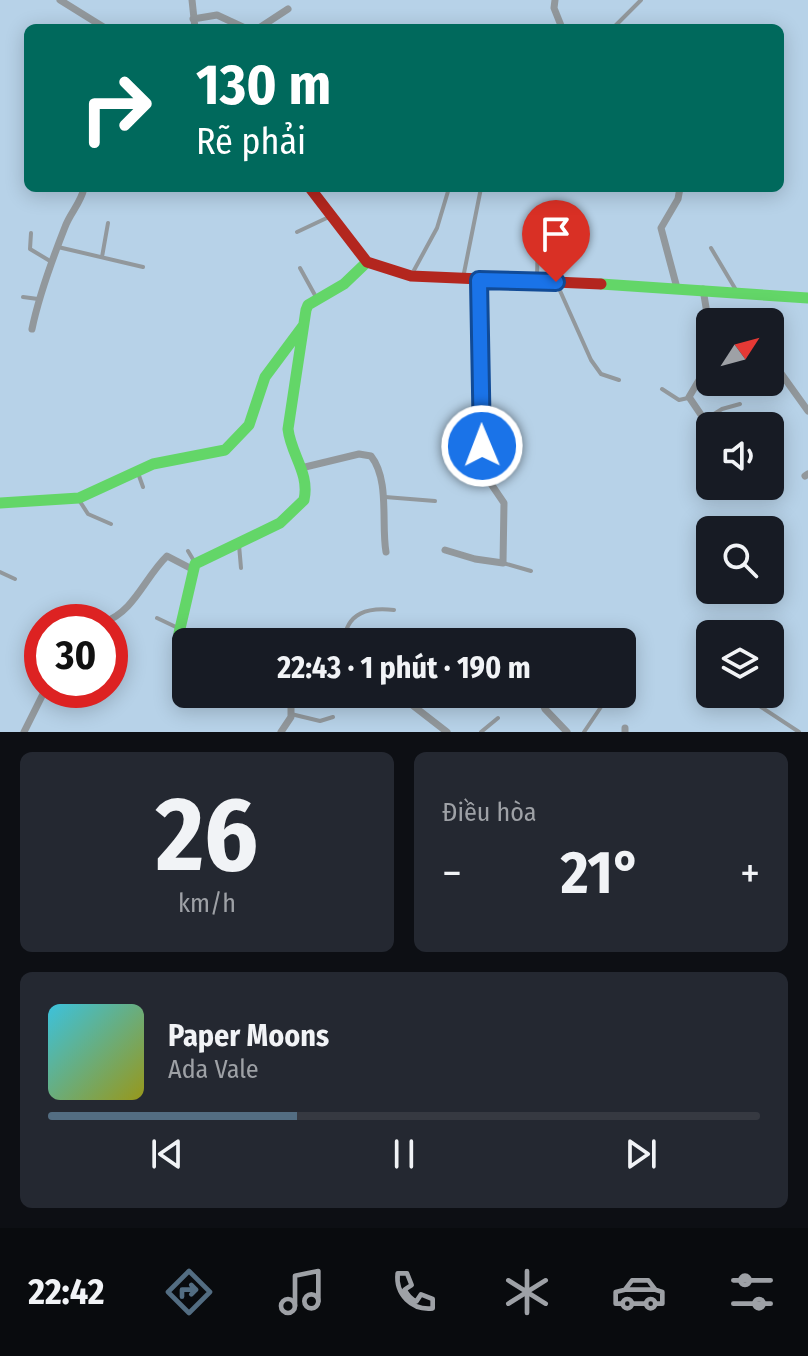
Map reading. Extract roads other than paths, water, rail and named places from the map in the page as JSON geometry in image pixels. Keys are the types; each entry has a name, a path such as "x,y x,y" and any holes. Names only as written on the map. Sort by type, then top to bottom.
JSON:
{"street":[{"path":"60,0 75,4 100,24"},
{"path":"555,0 554,8 560,24"},
{"path":"191,1 194,24"},
{"path":"265,24 288,9"},
{"path":"193,19 217,15 236,24"},
{"path":"32,329 52,262 82,192"},
{"path":"313,192 367,262 411,276 703,289 808,298"},
{"path":"677,288 661,228 679,192"},
{"path":"128,607 167,556 193,566 280,523 304,502 308,492 301,468 288,446 288,429 308,305 344,284 367,262"},
{"path":"445,550 503,563 505,510 485,475 482,446 479,280"},
{"path":"703,289 706,308"},
{"path":"0,503 79,498 153,464 214,454 234,443 254,416 269,371 304,325"},
{"path":"784,377 808,411"},
{"path":"696,385 689,397 699,412"},
{"path":"301,468 366,453 375,460 382,497 386,552"},
{"path":"180,628 193,566"},
{"path":"24,732 36,708"},
{"path":"281,732 291,708"},
{"path":"416,708 447,732"},
{"path":"545,708 567,732"}],"lane":[{"path":"617,24 641,0"},
{"path":"411,276 437,228 446,192"},
{"path":"462,280 480,192"},
{"path":"297,232 333,215"},
{"path":"102,257 108,223"},
{"path":"31,233 30,249 52,262"},
{"path":"537,281 538,236"},
{"path":"58,247 143,267"},
{"path":"711,248 737,292"},
{"path":"300,268 317,299"},
{"path":"556,282 591,360 601,374 619,380"},
{"path":"23,297 40,298"},
{"path":"662,389 679,400 689,397"},
{"path":"717,412 740,404"},
{"path":"482,446 497,467"},
{"path":"137,471 143,487"},
{"path":"382,497 435,501"},
{"path":"79,498 83,510 111,524"},
{"path":"238,543 241,568"},
{"path":"188,551 193,566"},
{"path":"503,563 531,571"},
{"path":"0,572 15,579"},
{"path":"346,628 363,610 394,610"},
{"path":"157,618 178,628"},
{"path":"584,732 600,708"},
{"path":"763,708 799,732"},
{"path":"291,714 320,721 333,717"},
{"path":"481,732 498,718"}]}
